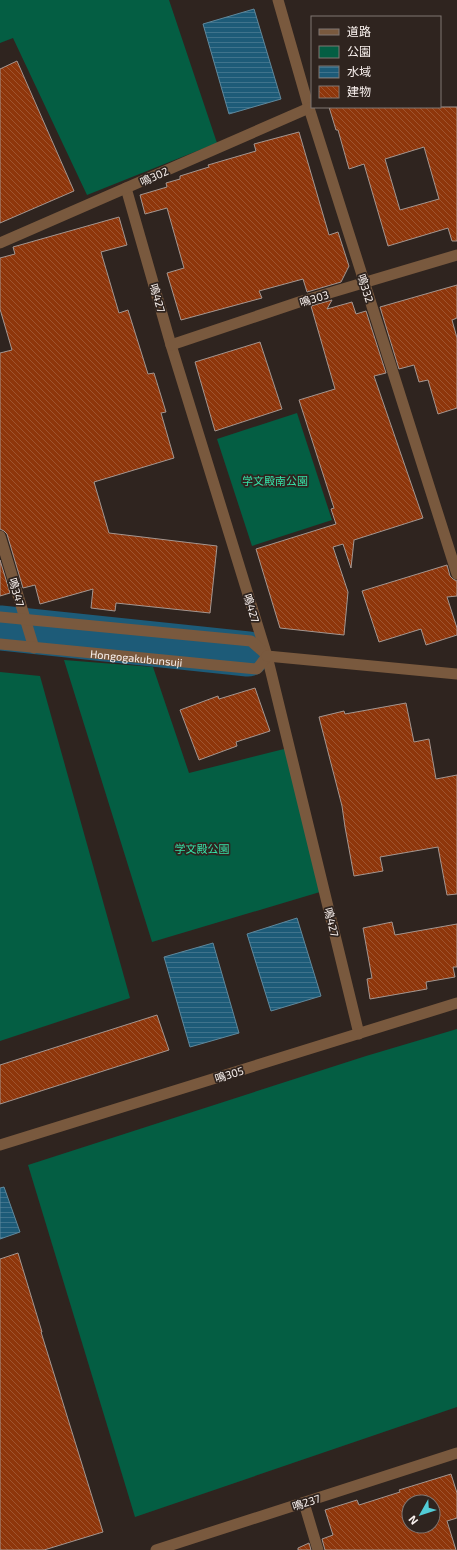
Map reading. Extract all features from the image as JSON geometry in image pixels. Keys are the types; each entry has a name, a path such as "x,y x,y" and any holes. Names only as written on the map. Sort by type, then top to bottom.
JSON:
{"street":[{"name":"鳴332","path":"278,0 309,108 457,574"},
{"name":"鳴302","path":"0,243 309,108"},
{"name":"鳴427","path":"126,188 171,345 267,656 359,1034"},
{"name":"鳴303","path":"171,345 299,302 457,255"},
{"name":"鳴347","path":"0,536 32,644"},
{"path":"0,617 26,622 251,641 267,656 457,674"},
{"name":"Hongogakubunsuji","path":"0,644 32,644 257,668 267,656"},
{"name":"鳴305","path":"0,1145 457,1003"},
{"name":"鳴237","path":"156,1550 457,1454"},
{"path":"304,1503 318,1550"}],"green space":[{"path":"0,0 169,0 217,143 87,195 13,38 0,43"},
{"name":"学文殿南公園","path":"297,413 332,520 252,546 217,439"},
{"name":"学文殿公園","path":"64,660 153,667 189,773 288,748 320,892 152,942"},
{"path":"0,672 40,676 130,998 0,1041"},
{"path":"457,1029 457,1407 135,1517 28,1165 366,1056"}],"water":[{"path":"254,9 281,99 229,114 203,24"},
{"path":"297,918 321,996 271,1011 247,934"},
{"path":"213,943 239,1033 190,1047 164,957"},
{"path":"4,1187 20,1232 0,1239 0,1188"}],"building":[{"path":"17,61 74,191 0,223 0,69"},
{"path":"457,107 457,241 452,241 448,228 388,246 364,164 349,169 338,130 336,130 329,108","holes":["424,147 439,199 400,210 385,159"]},
{"path":"299,132 329,235 338,232 349,266 341,282 307,292 303,279 259,291 262,298 181,320 167,273 184,268 167,208 145,214 140,195 167,187 166,183 180,179 180,176 209,167 208,165 256,151 254,144"},
{"path":"119,217 127,245 101,252 119,313 128,310 148,374 154,373 166,412 161,413 174,458 94,482 109,533 217,546 210,613 116,603 115,611 91,608 93,589 40,604 35,585 23,588 7,534 0,529 0,353 12,350 0,309 0,258 15,254 13,247"},
{"path":"457,285 457,318 452,320 457,338 457,408 438,414 428,380 419,382 414,365 399,369 380,307"},
{"path":"332,300 327,309 352,302 356,314 366,311 386,373 374,376 423,518 354,540 351,568 343,544 333,547 348,592 344,635 280,628 256,549 336,524 331,509 334,508 299,400 335,389 311,306"},
{"path":"260,342 282,409 215,431 195,362"},
{"path":"0,560 10,593 0,596"},
{"path":"447,565 450,576 457,581 457,596 447,597 457,628 457,635 426,645 421,629 379,642 362,591"},
{"path":"255,688 270,731 236,742 237,746 199,760 180,710 218,696 219,699"},
{"path":"406,703 414,742 429,739 436,779 457,775 457,894 447,895 438,847 380,857 383,871 354,876 342,806 319,717 344,711 345,714"},
{"path":"392,922 395,935 457,924 457,967 453,967 455,977 426,982 427,989 370,999 367,979 372,978 363,928"},
{"path":"157,1015 169,1050 0,1104 0,1065"},
{"path":"18,1253 103,1532 44,1550 0,1550 0,1259"},
{"path":"451,1474 457,1493 457,1518 447,1521 456,1550 325,1550 322,1539 333,1535 325,1510 357,1500 359,1505 400,1492 399,1490"},
{"path":"309,1543 311,1550 298,1550 298,1548"}],"waterway":[{"path":"0,628 248,654"}]}
